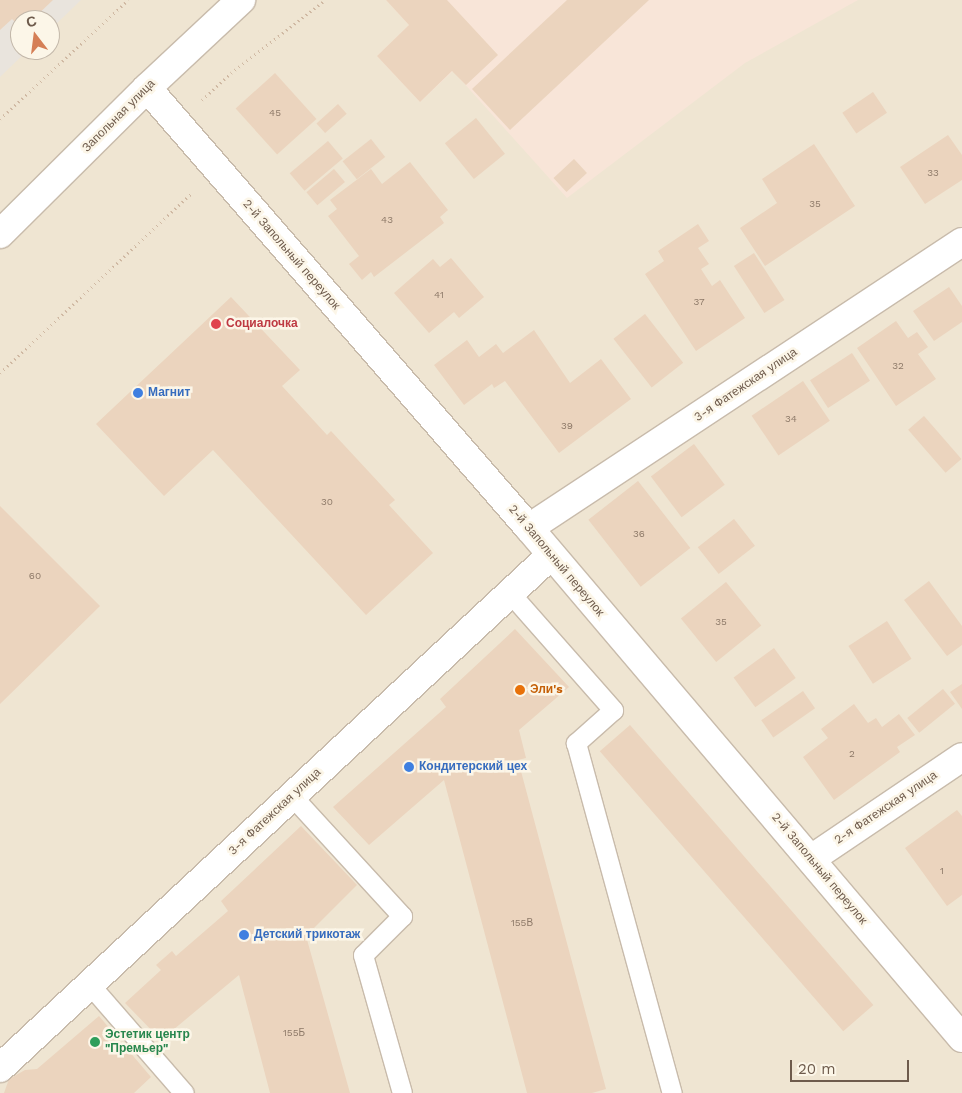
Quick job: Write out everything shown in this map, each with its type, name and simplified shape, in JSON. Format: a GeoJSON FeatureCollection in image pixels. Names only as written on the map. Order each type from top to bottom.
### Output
{"type":"FeatureCollection","features":[{"type":"Feature","properties":{"kind":"street","name":"Запольная улица"},"geometry":{"type":"LineString","coordinates":[[0,234],[147,88],[241,0]]}},
{"type":"Feature","properties":{"kind":"street","name":"2-й Запольный переулок"},"geometry":{"type":"LineString","coordinates":[[147,88],[217,171],[529,528],[962,1038]]}},
{"type":"Feature","properties":{"kind":"street","name":"3-я Фатежская улица"},"geometry":{"type":"LineString","coordinates":[[529,528],[962,242]]}},
{"type":"Feature","properties":{"kind":"street","name":"3-я Фатежская улица"},"geometry":{"type":"LineString","coordinates":[[0,1068],[551,555]]}},
{"type":"Feature","properties":{"kind":"street","name":"2-я Фатежская улица"},"geometry":{"type":"LineString","coordinates":[[811,859],[962,757]]}},
{"type":"Feature","properties":{"kind":"lane"},"geometry":{"type":"LineString","coordinates":[[510,593],[613,710],[576,743],[672,1093]]}},
{"type":"Feature","properties":{"kind":"lane"},"geometry":{"type":"LineString","coordinates":[[292,796],[402,916],[363,955],[402,1093]]}},
{"type":"Feature","properties":{"kind":"lane"},"geometry":{"type":"LineString","coordinates":[[90,985],[184,1093]]}},
{"type":"Feature","properties":{"kind":"path"},"geometry":{"type":"LineString","coordinates":[[0,119],[128,0]]}},
{"type":"Feature","properties":{"kind":"path"},"geometry":{"type":"LineString","coordinates":[[197,105],[231,73],[325,0]]}},
{"type":"Feature","properties":{"kind":"path"},"geometry":{"type":"LineString","coordinates":[[0,373],[217,171]]}},
{"type":"Feature","properties":{"kind":"shaded area"},"geometry":{"type":"Polygon","coordinates":[[[0,0],[962,0],[962,1093],[0,1093],[0,0]]]}},
{"type":"Feature","properties":{"kind":"shaded area"},"geometry":{"type":"Polygon","coordinates":[[[0,0],[81,0],[60,20],[60,10],[10,10],[10,60],[18,60],[0,77],[0,0]]]}},
{"type":"Feature","properties":{"kind":"shaded area"},"geometry":{"type":"Polygon","coordinates":[[[386,0],[858,0],[745,63],[567,198],[453,71],[420,102],[377,56],[409,25],[386,0]]]}},
{"type":"Feature","properties":{"kind":"building"},"geometry":{"type":"Polygon","coordinates":[[[0,0],[53,0],[42,10],[10,10],[10,21],[0,30],[0,0]]]}},
{"type":"Feature","properties":{"kind":"building"},"geometry":{"type":"Polygon","coordinates":[[[386,0],[447,0],[498,55],[466,85],[452,71],[420,102],[377,56],[409,25],[386,0]]]}},
{"type":"Feature","properties":{"kind":"building"},"geometry":{"type":"Polygon","coordinates":[[[567,0],[649,0],[510,130],[472,89],[567,0]]]}},
{"type":"Feature","properties":{"kind":"building"},"geometry":{"type":"Polygon","coordinates":[[[275,73],[316,119],[277,155],[236,108],[275,73]]]}},
{"type":"Feature","properties":{"kind":"building"},"geometry":{"type":"Polygon","coordinates":[[[873,92],[887,113],[856,133],[842,113],[873,92]]]}},
{"type":"Feature","properties":{"kind":"building"},"geometry":{"type":"Polygon","coordinates":[[[338,104],[347,114],[325,133],[316,123],[338,104]]]}},
{"type":"Feature","properties":{"kind":"building"},"geometry":{"type":"Polygon","coordinates":[[[476,118],[505,154],[474,179],[445,143],[476,118]]]}},
{"type":"Feature","properties":{"kind":"building"},"geometry":{"type":"Polygon","coordinates":[[[948,135],[962,155],[962,180],[925,204],[900,167],[948,135]]]}},
{"type":"Feature","properties":{"kind":"building"},"geometry":{"type":"Polygon","coordinates":[[[371,139],[385,157],[357,179],[343,161],[371,139]]]}},
{"type":"Feature","properties":{"kind":"building"},"geometry":{"type":"Polygon","coordinates":[[[328,141],[343,159],[304,191],[290,173],[328,141]]]}},
{"type":"Feature","properties":{"kind":"building"},"geometry":{"type":"Polygon","coordinates":[[[814,144],[855,206],[765,266],[740,228],[777,203],[762,179],[814,144]]]}},
{"type":"Feature","properties":{"kind":"building"},"geometry":{"type":"Polygon","coordinates":[[[574,159],[587,173],[566,192],[554,178],[574,159]]]}},
{"type":"Feature","properties":{"kind":"building"},"geometry":{"type":"Polygon","coordinates":[[[410,162],[448,210],[440,217],[444,223],[374,277],[371,272],[362,280],[349,264],[359,256],[328,216],[337,209],[330,200],[371,169],[382,184],[410,162]]]}},
{"type":"Feature","properties":{"kind":"building"},"geometry":{"type":"Polygon","coordinates":[[[334,169],[345,182],[317,205],[306,192],[334,169]]]}},
{"type":"Feature","properties":{"kind":"building"},"geometry":{"type":"Polygon","coordinates":[[[698,224],[709,241],[698,248],[709,264],[701,269],[712,286],[720,280],[745,318],[696,351],[645,274],[664,261],[658,251],[698,224]]]}},
{"type":"Feature","properties":{"kind":"building"},"geometry":{"type":"Polygon","coordinates":[[[754,253],[784,300],[764,313],[734,266],[754,253]]]}},
{"type":"Feature","properties":{"kind":"building"},"geometry":{"type":"Polygon","coordinates":[[[451,258],[484,297],[459,318],[454,312],[429,333],[394,293],[433,259],[440,267],[451,258]]]}},
{"type":"Feature","properties":{"kind":"building"},"geometry":{"type":"Polygon","coordinates":[[[949,287],[962,306],[962,322],[934,341],[913,311],[949,287]]]}},
{"type":"Feature","properties":{"kind":"building"},"geometry":{"type":"Polygon","coordinates":[[[231,297],[300,370],[282,386],[327,435],[331,431],[395,500],[389,505],[433,553],[366,615],[213,450],[164,496],[96,424],[231,297]]]}},
{"type":"Feature","properties":{"kind":"building"},"geometry":{"type":"Polygon","coordinates":[[[645,314],[683,363],[652,387],[613,339],[645,314]]]}},
{"type":"Feature","properties":{"kind":"building"},"geometry":{"type":"Polygon","coordinates":[[[896,321],[908,338],[917,332],[928,347],[918,354],[936,379],[896,406],[857,348],[896,321]]]}},
{"type":"Feature","properties":{"kind":"building"},"geometry":{"type":"Polygon","coordinates":[[[534,330],[570,383],[601,359],[631,399],[559,453],[505,381],[494,388],[492,384],[464,405],[434,365],[467,340],[479,357],[496,344],[503,353],[534,330]]]}},
{"type":"Feature","properties":{"kind":"building"},"geometry":{"type":"Polygon","coordinates":[[[852,353],[870,381],[828,408],[810,380],[852,353]]]}},
{"type":"Feature","properties":{"kind":"building"},"geometry":{"type":"Polygon","coordinates":[[[803,381],[830,421],[778,455],[752,416],[803,381]]]}},
{"type":"Feature","properties":{"kind":"building"},"geometry":{"type":"Polygon","coordinates":[[[924,416],[961,459],[946,473],[908,430],[924,416]]]}},
{"type":"Feature","properties":{"kind":"building"},"geometry":{"type":"Polygon","coordinates":[[[694,444],[725,485],[682,517],[651,476],[694,444]]]}},
{"type":"Feature","properties":{"kind":"building"},"geometry":{"type":"Polygon","coordinates":[[[638,481],[690,548],[641,587],[588,520],[638,481]]]}},
{"type":"Feature","properties":{"kind":"building"},"geometry":{"type":"Polygon","coordinates":[[[0,506],[100,606],[0,704],[0,506]]]}},
{"type":"Feature","properties":{"kind":"building"},"geometry":{"type":"Polygon","coordinates":[[[734,519],[755,546],[719,574],[698,547],[734,519]]]}},
{"type":"Feature","properties":{"kind":"building"},"geometry":{"type":"Polygon","coordinates":[[[929,581],[962,626],[962,645],[947,656],[904,600],[929,581]]]}},
{"type":"Feature","properties":{"kind":"building"},"geometry":{"type":"Polygon","coordinates":[[[726,582],[761,626],[716,662],[681,619],[726,582]]]}},
{"type":"Feature","properties":{"kind":"building"},"geometry":{"type":"Polygon","coordinates":[[[887,621],[912,659],[873,684],[848,646],[887,621]]]}},
{"type":"Feature","properties":{"kind":"building"},"geometry":{"type":"Polygon","coordinates":[[[515,629],[569,687],[519,730],[526,758],[518,760],[606,1089],[592,1093],[527,1093],[444,780],[369,845],[333,807],[446,707],[440,699],[515,629]]]}},
{"type":"Feature","properties":{"kind":"building"},"geometry":{"type":"Polygon","coordinates":[[[774,648],[796,678],[755,707],[734,677],[774,648]]]}},
{"type":"Feature","properties":{"kind":"building"},"geometry":{"type":"Polygon","coordinates":[[[962,684],[962,709],[950,692],[962,684]]]}},
{"type":"Feature","properties":{"kind":"building"},"geometry":{"type":"Polygon","coordinates":[[[943,689],[955,704],[919,733],[907,718],[943,689]]]}},
{"type":"Feature","properties":{"kind":"building"},"geometry":{"type":"Polygon","coordinates":[[[803,691],[815,708],[773,737],[761,720],[803,691]]]}},
{"type":"Feature","properties":{"kind":"building"},"geometry":{"type":"Polygon","coordinates":[[[854,704],[868,723],[876,718],[882,727],[899,714],[915,735],[897,747],[900,752],[834,800],[803,757],[828,738],[821,729],[854,704]]]}},
{"type":"Feature","properties":{"kind":"building"},"geometry":{"type":"Polygon","coordinates":[[[630,725],[873,1005],[843,1031],[600,751],[630,725]]]}},
{"type":"Feature","properties":{"kind":"building"},"geometry":{"type":"Polygon","coordinates":[[[957,810],[962,816],[962,895],[947,906],[905,848],[957,810]]]}},
{"type":"Feature","properties":{"kind":"building"},"geometry":{"type":"Polygon","coordinates":[[[301,826],[357,885],[306,936],[350,1093],[270,1093],[239,975],[161,1040],[125,1003],[161,970],[156,965],[172,951],[176,956],[228,911],[221,901],[301,826]]]}},
{"type":"Feature","properties":{"kind":"building","name":"Эстетик центр \"Премьер\""},"geometry":{"type":"Polygon","coordinates":[[[99,1016],[151,1077],[134,1093],[4,1093],[9,1079],[25,1070],[37,1069],[99,1016]]]}},
{"type":"Feature","properties":{"kind":"place","name":"Социалочка"},"geometry":{"type":"Point","coordinates":[216,324]}},
{"type":"Feature","properties":{"kind":"place","name":"Магнит"},"geometry":{"type":"Point","coordinates":[138,393]}},
{"type":"Feature","properties":{"kind":"place","name":"Эли's"},"geometry":{"type":"Point","coordinates":[520,690]}},
{"type":"Feature","properties":{"kind":"place","name":"Кондитерский цех"},"geometry":{"type":"Point","coordinates":[409,767]}},
{"type":"Feature","properties":{"kind":"place","name":"Детский трикотаж"},"geometry":{"type":"Point","coordinates":[244,935]}},
{"type":"Feature","properties":{"kind":"place","name":"Эстетик центр \"Премьер\""},"geometry":{"type":"Point","coordinates":[95,1042]}}]}
